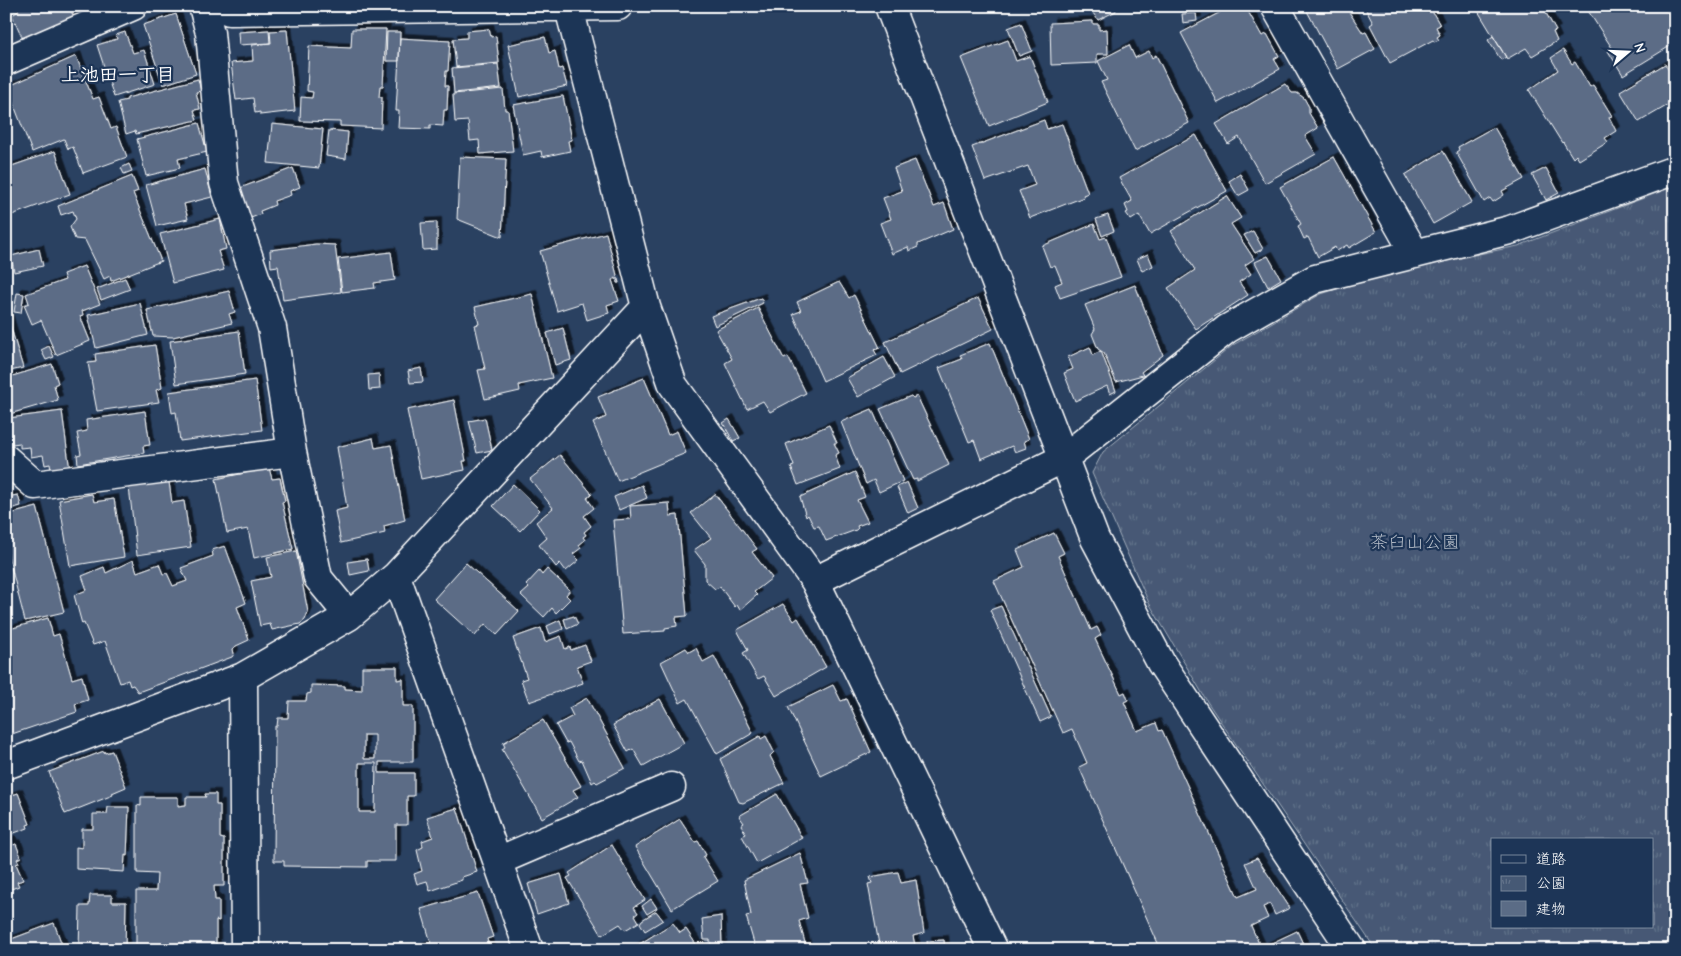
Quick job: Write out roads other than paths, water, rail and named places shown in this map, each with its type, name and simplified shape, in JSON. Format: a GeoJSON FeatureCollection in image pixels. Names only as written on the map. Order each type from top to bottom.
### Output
{"type":"FeatureCollection","features":[{"type":"Feature","properties":{"kind":"street"},"geometry":{"type":"LineString","coordinates":[[6,61],[133,6]]}},
{"type":"Feature","properties":{"kind":"street"},"geometry":{"type":"LineString","coordinates":[[203,6],[210,33],[224,183],[272,328],[292,452],[318,578],[349,616]]}},
{"type":"Feature","properties":{"kind":"street"},"geometry":{"type":"LineString","coordinates":[[220,6],[229,10],[618,6]]}},
{"type":"Feature","properties":{"kind":"street"},"geometry":{"type":"LineString","coordinates":[[889,6],[1095,539],[1161,663],[1352,950]]}},
{"type":"Feature","properties":{"kind":"street"},"geometry":{"type":"LineString","coordinates":[[1275,6],[1414,254]]}},
{"type":"Feature","properties":{"kind":"street"},"geometry":{"type":"LineString","coordinates":[[569,8],[646,307],[674,385],[815,581],[994,950]]}},
{"type":"Feature","properties":{"kind":"street"},"geometry":{"type":"LineString","coordinates":[[815,581],[1064,458],[1227,329],[1315,279],[1510,230],[1675,170]]}},
{"type":"Feature","properties":{"kind":"street"},"geometry":{"type":"LineString","coordinates":[[6,765],[244,677],[349,616],[396,576],[646,307]]}},
{"type":"Feature","properties":{"kind":"street"},"geometry":{"type":"LineString","coordinates":[[6,459],[35,485],[292,452]]}},
{"type":"Feature","properties":{"kind":"street"},"geometry":{"type":"LineString","coordinates":[[396,576],[529,950]]}},
{"type":"Feature","properties":{"kind":"street"},"geometry":{"type":"LineString","coordinates":[[244,677],[245,950]]}},
{"type":"Feature","properties":{"kind":"street"},"geometry":{"type":"LineString","coordinates":[[498,860],[672,787]]}},
{"type":"Feature","properties":{"kind":"district","name":"上池田一丁目"},"geometry":{"type":"Point","coordinates":[118,74]}},
{"type":"Feature","properties":{"kind":"park label","name":"茶臼山公園"},"geometry":{"type":"Point","coordinates":[1415,542]}}]}
